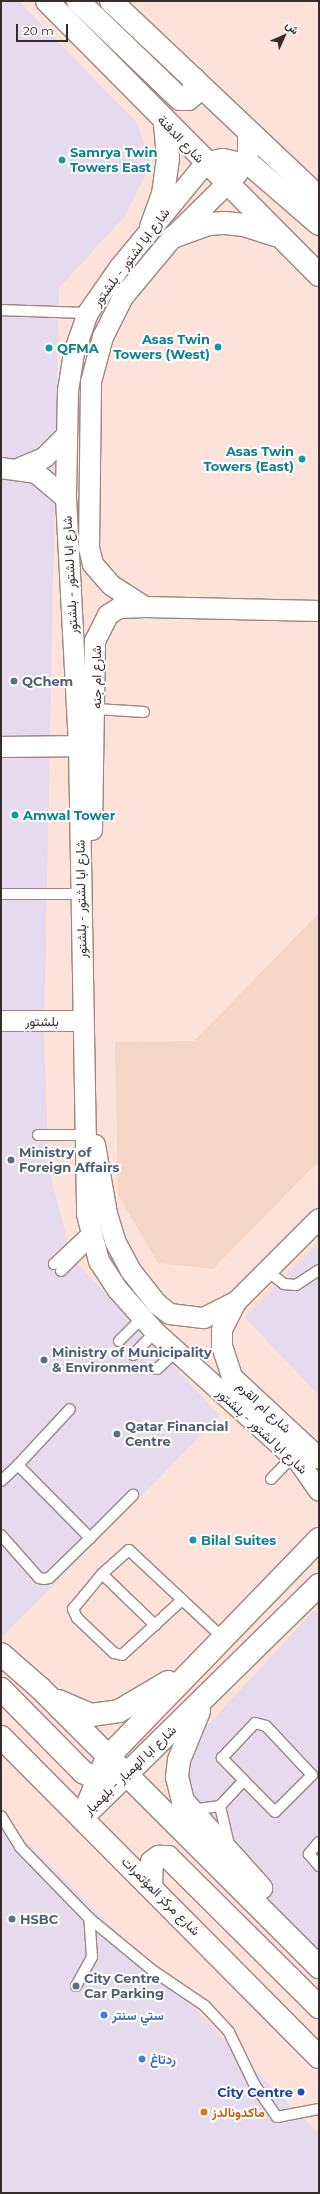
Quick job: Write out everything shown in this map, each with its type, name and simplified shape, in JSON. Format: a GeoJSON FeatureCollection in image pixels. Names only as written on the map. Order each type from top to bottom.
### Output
{"type":"FeatureCollection","features":[{"type":"Feature","properties":{"kind":"street","name":"شارع الدفنة"},"geometry":{"type":"LineString","coordinates":[[47,1],[205,164],[319,275]]}},
{"type":"Feature","properties":{"kind":"street"},"geometry":{"type":"LineString","coordinates":[[78,1],[180,99],[188,99],[194,94],[194,79]]}},
{"type":"Feature","properties":{"kind":"street"},"geometry":{"type":"LineString","coordinates":[[111,1],[319,198]]}},
{"type":"Feature","properties":{"kind":"street"},"geometry":{"type":"LineString","coordinates":[[152,227],[163,194],[168,158],[165,123]]}},
{"type":"Feature","properties":{"kind":"street"},"geometry":{"type":"LineString","coordinates":[[244,164],[248,130]]}},
{"type":"Feature","properties":{"kind":"street"},"geometry":{"type":"LineString","coordinates":[[205,164],[223,160],[244,164],[263,173],[319,224]]}},
{"type":"Feature","properties":{"kind":"street","name":"شارع ابا لشتور - بلشتور"},"geometry":{"type":"LineString","coordinates":[[205,164],[152,227],[88,313],[74,353],[68,390],[66,498],[79,746],[83,1021],[82,1093],[91,1235],[99,1261],[118,1290],[148,1325],[293,1456],[319,1491]]}},
{"type":"Feature","properties":{"kind":"street","name":"شارع ابا لشتور - بلشتور"},"geometry":{"type":"LineString","coordinates":[[145,607],[111,584],[93,564],[88,492],[89,410],[98,354],[113,316],[137,279],[173,237],[227,185],[244,164]]}},
{"type":"Feature","properties":{"kind":"street"},"geometry":{"type":"LineString","coordinates":[[173,237],[209,224],[225,223],[244,225],[282,238]]}},
{"type":"Feature","properties":{"kind":"street"},"geometry":{"type":"LineString","coordinates":[[10,468],[44,458],[66,436]]}},
{"type":"Feature","properties":{"kind":"street"},"geometry":{"type":"LineString","coordinates":[[10,468],[45,477],[66,498]]}},
{"type":"Feature","properties":{"kind":"street","name":"شارع ام جنه"},"geometry":{"type":"LineString","coordinates":[[80,888],[93,827],[96,641],[103,621],[119,608],[145,607],[319,611]]}},
{"type":"Feature","properties":{"kind":"street"},"geometry":{"type":"LineString","coordinates":[[1,747],[79,746]]}},
{"type":"Feature","properties":{"kind":"street","name":"بلشتور"},"geometry":{"type":"LineString","coordinates":[[1,1021],[83,1021]]}},
{"type":"Feature","properties":{"kind":"street","name":"شارع ام القرم"},"geometry":{"type":"LineString","coordinates":[[82,1093],[91,1115],[107,1214],[115,1241],[131,1271],[170,1314],[188,1319],[204,1318],[236,1302]]}},
{"type":"Feature","properties":{"kind":"street","name":"شارع ام القرم"},"geometry":{"type":"LineString","coordinates":[[319,1219],[236,1302],[222,1330],[222,1346],[232,1377],[319,1458]]}},
{"type":"Feature","properties":{"kind":"street","name":"شارع ابا الهمبار - بلهمبار"},"geometry":{"type":"LineString","coordinates":[[82,1818],[96,1779],[108,1758],[319,1539]]}},
{"type":"Feature","properties":{"kind":"street","name":"شارع ابا الهمبار - بلهمبار"},"geometry":{"type":"LineString","coordinates":[[82,1818],[205,1699],[292,1610],[319,1585]]}},
{"type":"Feature","properties":{"kind":"street"},"geometry":{"type":"LineString","coordinates":[[292,1610],[319,1601]]}},
{"type":"Feature","properties":{"kind":"street"},"geometry":{"type":"LineString","coordinates":[[1,1654],[40,1688],[60,1703],[91,1715],[119,1711],[186,1676]]}},
{"type":"Feature","properties":{"kind":"street"},"geometry":{"type":"LineString","coordinates":[[40,1688],[108,1758],[319,1967]]}},
{"type":"Feature","properties":{"kind":"street"},"geometry":{"type":"LineString","coordinates":[[1,1689],[83,1772],[96,1779],[126,1776]]}},
{"type":"Feature","properties":{"kind":"street"},"geometry":{"type":"LineString","coordinates":[[205,1699],[179,1760],[180,1791],[190,1810],[241,1869],[319,1948]]}},
{"type":"Feature","properties":{"kind":"street","name":"شارع مركز المؤتمرات"},"geometry":{"type":"LineString","coordinates":[[1,1737],[151,1886],[319,2057]]}},
{"type":"Feature","properties":{"kind":"street"},"geometry":{"type":"LineString","coordinates":[[151,1886],[152,1862],[160,1857],[168,1857],[319,2007]]}},
{"type":"Feature","properties":{"kind":"lane"},"geometry":{"type":"LineString","coordinates":[[1,310],[88,313]]}},
{"type":"Feature","properties":{"kind":"lane"},"geometry":{"type":"LineString","coordinates":[[96,709],[144,712]]}},
{"type":"Feature","properties":{"kind":"lane"},"geometry":{"type":"LineString","coordinates":[[1,894],[80,888]]}},
{"type":"Feature","properties":{"kind":"lane"},"geometry":{"type":"LineString","coordinates":[[38,1135],[84,1135]]}},
{"type":"Feature","properties":{"kind":"lane"},"geometry":{"type":"LineString","coordinates":[[54,1264],[91,1235]]}},
{"type":"Feature","properties":{"kind":"lane"},"geometry":{"type":"LineString","coordinates":[[61,1271],[91,1235]]}},
{"type":"Feature","properties":{"kind":"lane"},"geometry":{"type":"LineString","coordinates":[[267,1271],[284,1284],[296,1284],[319,1270]]}},
{"type":"Feature","properties":{"kind":"lane"},"geometry":{"type":"LineString","coordinates":[[119,1341],[148,1325]]}},
{"type":"Feature","properties":{"kind":"lane"},"geometry":{"type":"LineString","coordinates":[[133,1355],[148,1325]]}},
{"type":"Feature","properties":{"kind":"lane"},"geometry":{"type":"LineString","coordinates":[[156,1369],[176,1351]]}},
{"type":"Feature","properties":{"kind":"lane"},"geometry":{"type":"LineString","coordinates":[[1,1481],[18,1465],[70,1409]]}},
{"type":"Feature","properties":{"kind":"lane"},"geometry":{"type":"LineString","coordinates":[[271,1479],[293,1456]]}},
{"type":"Feature","properties":{"kind":"lane"},"geometry":{"type":"LineString","coordinates":[[18,1465],[90,1538]]}},
{"type":"Feature","properties":{"kind":"lane"},"geometry":{"type":"LineString","coordinates":[[1,1535],[39,1578],[49,1578],[133,1495]]}},
{"type":"Feature","properties":{"kind":"lane"},"geometry":{"type":"LineString","coordinates":[[1,1550],[9,1543]]}},
{"type":"Feature","properties":{"kind":"lane"},"geometry":{"type":"LineString","coordinates":[[182,1600],[118,1656],[77,1618],[75,1605],[102,1574],[129,1550],[223,1638]]}},
{"type":"Feature","properties":{"kind":"lane"},"geometry":{"type":"LineString","coordinates":[[102,1574],[154,1625]]}},
{"type":"Feature","properties":{"kind":"lane"},"geometry":{"type":"LineString","coordinates":[[259,1722],[266,1726],[312,1775],[275,1812],[242,1782],[223,1762],[223,1754],[252,1725],[259,1722]]}},
{"type":"Feature","properties":{"kind":"lane"},"geometry":{"type":"LineString","coordinates":[[190,1810],[220,1806],[242,1782]]}},
{"type":"Feature","properties":{"kind":"lane"},"geometry":{"type":"LineString","coordinates":[[220,1806],[223,1831],[241,1869]]}},
{"type":"Feature","properties":{"kind":"lane"},"geometry":{"type":"LineString","coordinates":[[2,1822],[20,1847],[89,1918],[152,1970],[205,2006],[229,2032],[254,2084],[277,2117],[319,2109]]}},
{"type":"Feature","properties":{"kind":"lane"},"geometry":{"type":"LineString","coordinates":[[319,1842],[309,1854],[319,1866]]}},
{"type":"Feature","properties":{"kind":"lane"},"geometry":{"type":"LineString","coordinates":[[76,1986],[92,1957],[89,1918]]}},
{"type":"Feature","properties":{"kind":"shaded area"},"geometry":{"type":"Polygon","coordinates":[[[1,1],[19,1],[138,124],[150,165],[124,217],[59,288],[44,1037],[49,1170],[72,1258],[220,1416],[2,1637],[1,1]]]}},
{"type":"Feature","properties":{"kind":"shaded area"},"geometry":{"type":"Polygon","coordinates":[[[319,913],[319,1161],[213,1269],[158,1263],[118,1195],[115,1042],[194,1041],[319,913]]]}},
{"type":"Feature","properties":{"kind":"shaded area"},"geometry":{"type":"Polygon","coordinates":[[[319,1242],[319,1395],[244,1317],[319,1242]]]}},
{"type":"Feature","properties":{"kind":"shaded area"},"geometry":{"type":"Polygon","coordinates":[[[313,1611],[319,1612],[319,1955],[266,1902],[194,1806],[181,1754],[313,1611]]]}},
{"type":"Feature","properties":{"kind":"shaded area","name":"ستي سنتر"},"geometry":{"type":"Polygon","coordinates":[[[1,1816],[319,2134],[319,2193],[1,2193],[1,1816]]]}},
{"type":"Feature","properties":{"kind":"place","name":"Samrya Twin Towers East"},"geometry":{"type":"Point","coordinates":[62,160]}},
{"type":"Feature","properties":{"kind":"place","name":"Asas Twin Towers (West)"},"geometry":{"type":"Point","coordinates":[218,347]}},
{"type":"Feature","properties":{"kind":"place","name":"QFMA"},"geometry":{"type":"Point","coordinates":[49,348]}},
{"type":"Feature","properties":{"kind":"place","name":"Asas Twin Towers (East)"},"geometry":{"type":"Point","coordinates":[302,459]}},
{"type":"Feature","properties":{"kind":"place","name":"QChem"},"geometry":{"type":"Point","coordinates":[14,681]}},
{"type":"Feature","properties":{"kind":"place","name":"Amwal Tower"},"geometry":{"type":"Point","coordinates":[15,815]}},
{"type":"Feature","properties":{"kind":"place","name":"Ministry of Foreign Affairs"},"geometry":{"type":"Point","coordinates":[11,1160]}},
{"type":"Feature","properties":{"kind":"place","name":"Ministry of Municipality & Environment"},"geometry":{"type":"Point","coordinates":[44,1360]}},
{"type":"Feature","properties":{"kind":"place","name":"Qatar Financial Centre"},"geometry":{"type":"Point","coordinates":[117,1434]}},
{"type":"Feature","properties":{"kind":"place","name":"Bilal Suites"},"geometry":{"type":"Point","coordinates":[193,1540]}},
{"type":"Feature","properties":{"kind":"place","name":"HSBC"},"geometry":{"type":"Point","coordinates":[12,1919]}},
{"type":"Feature","properties":{"kind":"place","name":"City Centre Car Parking"},"geometry":{"type":"Point","coordinates":[76,1986]}},
{"type":"Feature","properties":{"kind":"place","name":"ستي سنتر"},"geometry":{"type":"Point","coordinates":[104,2015]}},
{"type":"Feature","properties":{"kind":"place","name":"ردتاغ"},"geometry":{"type":"Point","coordinates":[142,2059]}},
{"type":"Feature","properties":{"kind":"place","name":"City Centre"},"geometry":{"type":"Point","coordinates":[301,2092]}},
{"type":"Feature","properties":{"kind":"place","name":"ماكدونالدز"},"geometry":{"type":"Point","coordinates":[204,2112]}}]}
